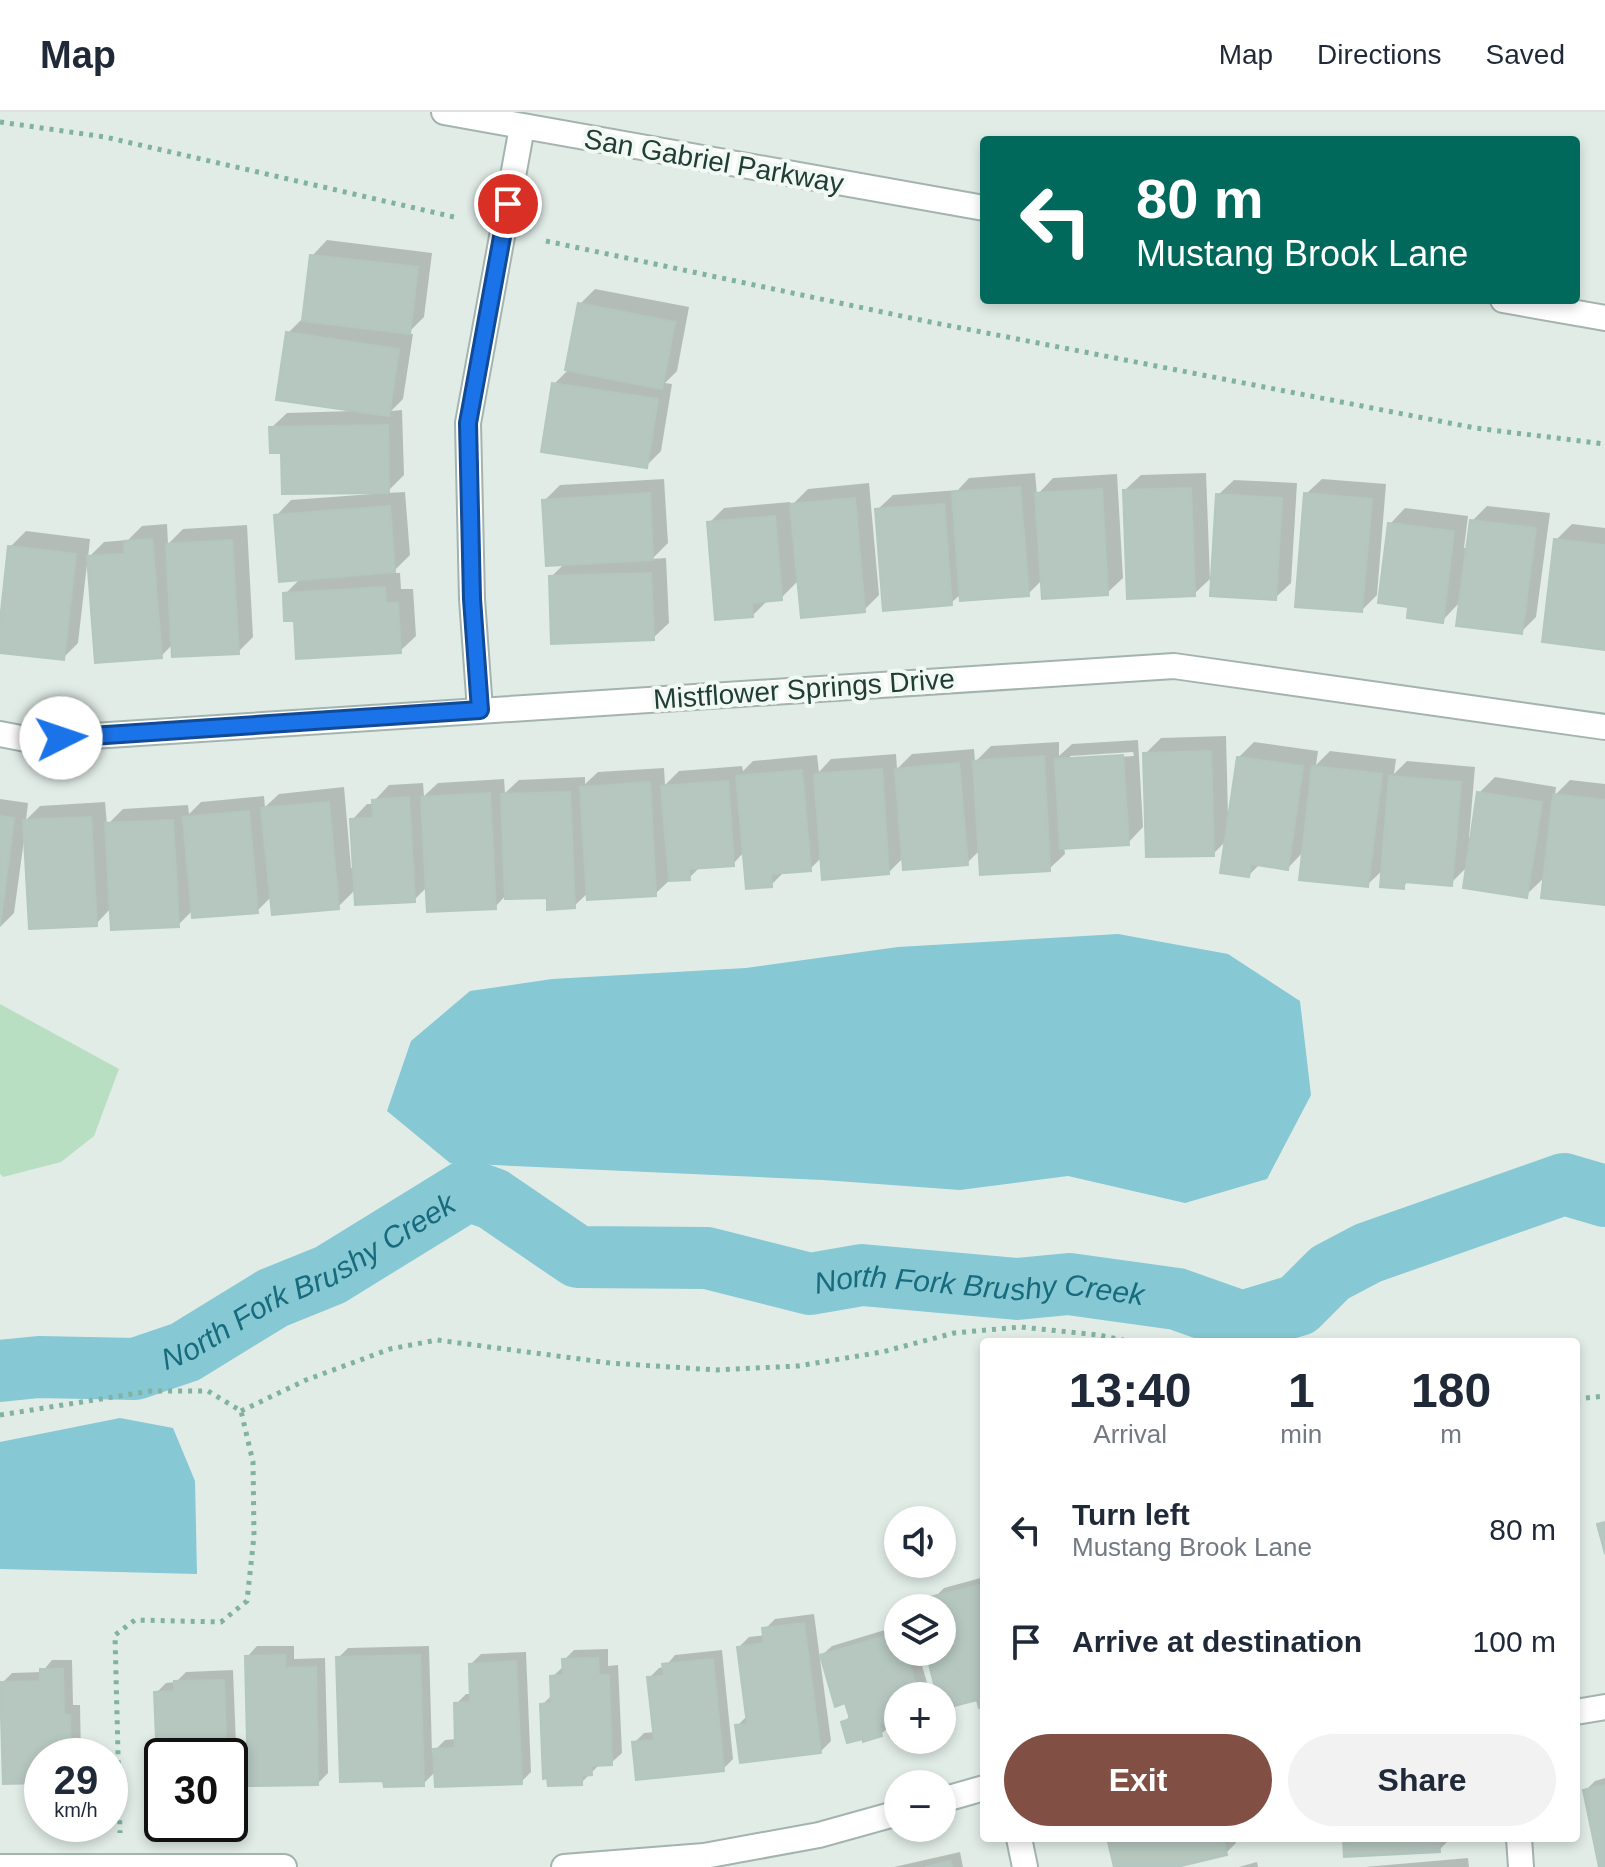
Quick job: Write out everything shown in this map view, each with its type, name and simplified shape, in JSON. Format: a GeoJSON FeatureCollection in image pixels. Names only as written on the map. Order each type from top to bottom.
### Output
{"type":"FeatureCollection","features":[{"type":"Feature","properties":{"kind":"street","name":"San Gabriel Parkway"},"geometry":{"type":"LineString","coordinates":[[444,112],[980,207]]}},
{"type":"Feature","properties":{"kind":"street"},"geometry":{"type":"LineString","coordinates":[[480,710],[472,599],[468,423],[522,127]]}},
{"type":"Feature","properties":{"kind":"street"},"geometry":{"type":"LineString","coordinates":[[1526,304],[1605,318]]}},
{"type":"Feature","properties":{"kind":"street","name":"Mistflower Springs Drive"},"geometry":{"type":"LineString","coordinates":[[0,734],[31,740],[1174,666],[1605,727]]}},
{"type":"Feature","properties":{"kind":"street"},"geometry":{"type":"LineString","coordinates":[[1580,1711],[1605,1707]]}},
{"type":"Feature","properties":{"kind":"street"},"geometry":{"type":"LineString","coordinates":[[956,1796],[980,1789]]}},
{"type":"Feature","properties":{"kind":"street"},"geometry":{"type":"LineString","coordinates":[[564,1867],[704,1856],[819,1835],[884,1817]]}},
{"type":"Feature","properties":{"kind":"street"},"geometry":{"type":"LineString","coordinates":[[1020,1842],[1025,1867]]}},
{"type":"Feature","properties":{"kind":"street"},"geometry":{"type":"LineString","coordinates":[[1519,1842],[1521,1867]]}},
{"type":"Feature","properties":{"kind":"street"},"geometry":{"type":"LineString","coordinates":[[0,1867],[284,1867]]}},
{"type":"Feature","properties":{"kind":"path"},"geometry":{"type":"LineString","coordinates":[[0,122],[105,137],[454,217]]}},
{"type":"Feature","properties":{"kind":"path"},"geometry":{"type":"LineString","coordinates":[[546,241],[925,321],[1475,428],[1605,444]]}},
{"type":"Feature","properties":{"kind":"path"},"geometry":{"type":"LineString","coordinates":[[241,1411],[306,1380],[390,1349],[437,1340],[610,1363],[716,1370],[798,1366],[882,1352],[954,1333],[1020,1327],[1113,1338]]}},
{"type":"Feature","properties":{"kind":"path"},"geometry":{"type":"LineString","coordinates":[[0,1415],[151,1391],[208,1391],[241,1411],[253,1462],[254,1536],[247,1601],[221,1622],[135,1620],[115,1635],[118,1738]]}},
{"type":"Feature","properties":{"kind":"path"},"geometry":{"type":"LineString","coordinates":[[1580,1399],[1605,1396]]}},
{"type":"Feature","properties":{"kind":"green space"},"geometry":{"type":"Polygon","coordinates":[[[0,1004],[119,1069],[94,1136],[61,1162],[3,1177],[0,1174],[0,1004]]]}},
{"type":"Feature","properties":{"kind":"water"},"geometry":{"type":"Polygon","coordinates":[[[1118,934],[1228,954],[1300,1001],[1311,1095],[1267,1179],[1185,1203],[1068,1176],[960,1190],[823,1180],[450,1163],[387,1111],[411,1041],[470,991],[552,979],[746,968],[898,947],[1118,934]]]}},
{"type":"Feature","properties":{"kind":"water"},"geometry":{"type":"Polygon","coordinates":[[[120,1418],[173,1428],[195,1481],[197,1574],[0,1569],[0,1442],[120,1418]]]}},
{"type":"Feature","properties":{"kind":"building"},"geometry":{"type":"Polygon","coordinates":[[[310,255],[418,267],[410,334],[302,321],[310,255]]]}},
{"type":"Feature","properties":{"kind":"building"},"geometry":{"type":"Polygon","coordinates":[[[578,303],[675,322],[662,389],[565,370],[578,303]]]}},
{"type":"Feature","properties":{"kind":"building"},"geometry":{"type":"Polygon","coordinates":[[[286,332],[399,349],[389,416],[276,400],[286,332]]]}},
{"type":"Feature","properties":{"kind":"building"},"geometry":{"type":"Polygon","coordinates":[[[552,383],[658,399],[647,468],[541,452],[552,383]]]}},
{"type":"Feature","properties":{"kind":"building"},"geometry":{"type":"Polygon","coordinates":[[[388,425],[389,493],[282,494],[281,453],[270,453],[269,427],[388,425]]]}},
{"type":"Feature","properties":{"kind":"building"},"geometry":{"type":"Polygon","coordinates":[[[1020,487],[1029,596],[960,601],[952,492],[1020,487]]]}},
{"type":"Feature","properties":{"kind":"building"},"geometry":{"type":"Polygon","coordinates":[[[1191,488],[1195,596],[1127,599],[1123,490],[1191,488]]]}},
{"type":"Feature","properties":{"kind":"building"},"geometry":{"type":"Polygon","coordinates":[[[1102,489],[1108,595],[1042,599],[1035,493],[1102,489]]]}},
{"type":"Feature","properties":{"kind":"building"},"geometry":{"type":"Polygon","coordinates":[[[650,493],[653,560],[546,566],[542,500],[650,493]]]}},
{"type":"Feature","properties":{"kind":"building"},"geometry":{"type":"Polygon","coordinates":[[[1304,493],[1372,499],[1362,612],[1295,607],[1304,493]]]}},
{"type":"Feature","properties":{"kind":"building"},"geometry":{"type":"Polygon","coordinates":[[[1216,494],[1282,498],[1276,600],[1210,596],[1216,494]]]}},
{"type":"Feature","properties":{"kind":"building"},"geometry":{"type":"Polygon","coordinates":[[[855,498],[865,612],[801,618],[790,504],[855,498]]]}},
{"type":"Feature","properties":{"kind":"building"},"geometry":{"type":"Polygon","coordinates":[[[944,504],[952,605],[883,611],[875,509],[944,504]]]}},
{"type":"Feature","properties":{"kind":"building"},"geometry":{"type":"Polygon","coordinates":[[[390,506],[395,572],[279,582],[274,515],[390,506]]]}},
{"type":"Feature","properties":{"kind":"building"},"geometry":{"type":"Polygon","coordinates":[[[775,516],[782,600],[752,603],[753,617],[715,620],[707,522],[775,516]]]}},
{"type":"Feature","properties":{"kind":"building"},"geometry":{"type":"Polygon","coordinates":[[[1470,520],[1536,528],[1522,634],[1456,626],[1470,520]]]}},
{"type":"Feature","properties":{"kind":"building"},"geometry":{"type":"Polygon","coordinates":[[[1388,523],[1454,531],[1443,623],[1407,618],[1408,607],[1378,603],[1388,523]]]}},
{"type":"Feature","properties":{"kind":"building"},"geometry":{"type":"Polygon","coordinates":[[[152,539],[162,658],[95,663],[87,556],[125,554],[124,541],[152,539]]]}},
{"type":"Feature","properties":{"kind":"building"},"geometry":{"type":"Polygon","coordinates":[[[1554,539],[1605,545],[1605,650],[1542,642],[1554,539]]]}},
{"type":"Feature","properties":{"kind":"building"},"geometry":{"type":"Polygon","coordinates":[[[232,540],[239,654],[172,657],[166,544],[232,540]]]}},
{"type":"Feature","properties":{"kind":"building"},"geometry":{"type":"Polygon","coordinates":[[[8,546],[76,554],[64,660],[0,653],[8,546]]]}},
{"type":"Feature","properties":{"kind":"building"},"geometry":{"type":"Polygon","coordinates":[[[651,573],[654,640],[551,644],[549,576],[651,573]]]}},
{"type":"Feature","properties":{"kind":"building"},"geometry":{"type":"Polygon","coordinates":[[[385,587],[386,603],[398,603],[401,653],[296,659],[294,621],[284,621],[283,593],[385,587]]]}},
{"type":"Feature","properties":{"kind":"building"},"geometry":{"type":"Polygon","coordinates":[[[1211,751],[1214,856],[1146,857],[1143,753],[1211,751]]]}},
{"type":"Feature","properties":{"kind":"building"},"geometry":{"type":"Polygon","coordinates":[[[1123,755],[1129,845],[1060,849],[1055,759],[1123,755]]]}},
{"type":"Feature","properties":{"kind":"building"},"geometry":{"type":"Polygon","coordinates":[[[1044,756],[1050,871],[980,875],[973,761],[1044,756]]]}},
{"type":"Feature","properties":{"kind":"building"},"geometry":{"type":"Polygon","coordinates":[[[1237,757],[1303,766],[1288,870],[1251,864],[1249,877],[1220,873],[1237,757]]]}},
{"type":"Feature","properties":{"kind":"building"},"geometry":{"type":"Polygon","coordinates":[[[959,763],[968,865],[903,870],[895,769],[959,763]]]}},
{"type":"Feature","properties":{"kind":"building"},"geometry":{"type":"Polygon","coordinates":[[[1312,766],[1382,774],[1368,887],[1299,880],[1312,766]]]}},
{"type":"Feature","properties":{"kind":"building"},"geometry":{"type":"Polygon","coordinates":[[[882,769],[889,874],[822,880],[814,774],[882,769]]]}},
{"type":"Feature","properties":{"kind":"building"},"geometry":{"type":"Polygon","coordinates":[[[802,770],[811,871],[771,874],[772,887],[746,889],[736,776],[802,770]]]}},
{"type":"Feature","properties":{"kind":"building"},"geometry":{"type":"Polygon","coordinates":[[[1389,776],[1461,782],[1452,886],[1404,882],[1404,889],[1380,887],[1389,776]]]}},
{"type":"Feature","properties":{"kind":"building"},"geometry":{"type":"Polygon","coordinates":[[[728,781],[734,866],[689,869],[690,880],[669,881],[661,786],[728,781]]]}},
{"type":"Feature","properties":{"kind":"building"},"geometry":{"type":"Polygon","coordinates":[[[650,782],[656,896],[587,900],[580,787],[650,782]]]}},
{"type":"Feature","properties":{"kind":"building"},"geometry":{"type":"Polygon","coordinates":[[[570,792],[575,908],[547,910],[547,898],[505,899],[501,794],[570,792]]]}},
{"type":"Feature","properties":{"kind":"building"},"geometry":{"type":"Polygon","coordinates":[[[1477,792],[1542,802],[1527,898],[1463,888],[1477,792]]]}},
{"type":"Feature","properties":{"kind":"building"},"geometry":{"type":"Polygon","coordinates":[[[490,793],[496,909],[427,912],[421,797],[490,793]]]}},
{"type":"Feature","properties":{"kind":"building"},"geometry":{"type":"Polygon","coordinates":[[[1553,794],[1605,800],[1605,905],[1541,898],[1553,794]]]}},
{"type":"Feature","properties":{"kind":"building"},"geometry":{"type":"Polygon","coordinates":[[[409,797],[415,902],[355,905],[350,819],[373,818],[372,800],[409,797]]]}},
{"type":"Feature","properties":{"kind":"building"},"geometry":{"type":"Polygon","coordinates":[[[329,802],[339,909],[272,915],[261,808],[329,802]]]}},
{"type":"Feature","properties":{"kind":"building"},"geometry":{"type":"Polygon","coordinates":[[[249,811],[258,913],[192,918],[183,817],[249,811]]]}},
{"type":"Feature","properties":{"kind":"building"},"geometry":{"type":"Polygon","coordinates":[[[0,816],[14,818],[0,926],[0,816]]]}},
{"type":"Feature","properties":{"kind":"building"},"geometry":{"type":"Polygon","coordinates":[[[91,817],[97,926],[29,929],[23,820],[91,817]]]}},
{"type":"Feature","properties":{"kind":"building"},"geometry":{"type":"Polygon","coordinates":[[[173,820],[179,927],[111,930],[105,823],[173,820]]]}},
{"type":"Feature","properties":{"kind":"building"},"geometry":{"type":"Polygon","coordinates":[[[1605,1522],[1605,1554],[1597,1524],[1605,1522]]]}},
{"type":"Feature","properties":{"kind":"building"},"geometry":{"type":"Polygon","coordinates":[[[979,1585],[980,1708],[977,1700],[956,1706],[956,1682],[934,1682],[930,1666],[956,1666],[956,1594],[944,1594],[979,1585]]]}},
{"type":"Feature","properties":{"kind":"building"},"geometry":{"type":"Polygon","coordinates":[[[804,1623],[821,1753],[740,1763],[735,1725],[747,1724],[737,1647],[764,1643],[762,1628],[804,1623]]]}},
{"type":"Feature","properties":{"kind":"building"},"geometry":{"type":"Polygon","coordinates":[[[884,1636],[884,1666],[910,1666],[915,1682],[884,1682],[884,1722],[879,1724],[882,1736],[847,1743],[841,1722],[850,1719],[845,1703],[835,1707],[820,1655],[884,1636]]]}},
{"type":"Feature","properties":{"kind":"building"},"geometry":{"type":"Polygon","coordinates":[[[285,1655],[285,1668],[316,1667],[318,1785],[248,1786],[245,1656],[285,1655]]]}},
{"type":"Feature","properties":{"kind":"building"},"geometry":{"type":"Polygon","coordinates":[[[420,1655],[424,1786],[384,1787],[383,1781],[340,1782],[336,1657],[420,1655]]]}},
{"type":"Feature","properties":{"kind":"building"},"geometry":{"type":"Polygon","coordinates":[[[598,1658],[599,1675],[609,1675],[612,1765],[591,1766],[592,1775],[582,1776],[582,1785],[548,1786],[547,1778],[543,1779],[540,1704],[551,1703],[550,1676],[563,1675],[562,1659],[598,1658]]]}},
{"type":"Feature","properties":{"kind":"building"},"geometry":{"type":"Polygon","coordinates":[[[713,1659],[724,1771],[636,1780],[632,1742],[654,1740],[647,1677],[664,1676],[662,1664],[713,1659]]]}},
{"type":"Feature","properties":{"kind":"building"},"geometry":{"type":"Polygon","coordinates":[[[516,1661],[522,1784],[435,1787],[433,1749],[455,1748],[454,1703],[470,1702],[469,1664],[516,1661]]]}},
{"type":"Feature","properties":{"kind":"building"},"geometry":{"type":"Polygon","coordinates":[[[40,1669],[63,1669],[64,1714],[70,1715],[71,1738],[24,1738],[24,1783],[3,1784],[0,1682],[40,1681],[40,1669]]]}},
{"type":"Feature","properties":{"kind":"building"},"geometry":{"type":"Polygon","coordinates":[[[224,1680],[226,1738],[156,1738],[154,1692],[174,1691],[174,1681],[224,1680]]]}},
{"type":"Feature","properties":{"kind":"building"},"geometry":{"type":"Polygon","coordinates":[[[1605,1785],[1605,1867],[1599,1867],[1583,1790],[1605,1785]]]}},
{"type":"Feature","properties":{"kind":"building"},"geometry":{"type":"Polygon","coordinates":[[[1108,1842],[1224,1842],[1227,1855],[1177,1867],[1114,1867],[1108,1842]]]}},
{"type":"Feature","properties":{"kind":"building"},"geometry":{"type":"Polygon","coordinates":[[[1343,1842],[1439,1842],[1440,1852],[1344,1857],[1343,1842]]]}},
{"type":"Feature","properties":{"kind":"building"},"geometry":{"type":"Polygon","coordinates":[[[950,1861],[952,1867],[925,1867],[950,1861]]]}},
{"type":"Feature","properties":{"kind":"waterway","name":"North Fork Brushy Creek"},"geometry":{"type":"LineString","coordinates":[[0,1371],[39,1367],[135,1369],[185,1352],[273,1298],[330,1275],[468,1190],[493,1199],[578,1257],[707,1258],[810,1284],[862,1275],[1017,1289],[1069,1284],[1177,1299],[1242,1322],[1298,1305],[1330,1273],[1368,1253],[1564,1184],[1605,1196]]}},
{"type":"Feature","properties":{"kind":"route"},"geometry":{"type":"LineString","coordinates":[[61,738],[480,710],[472,599],[468,423],[508,204]]}}]}
